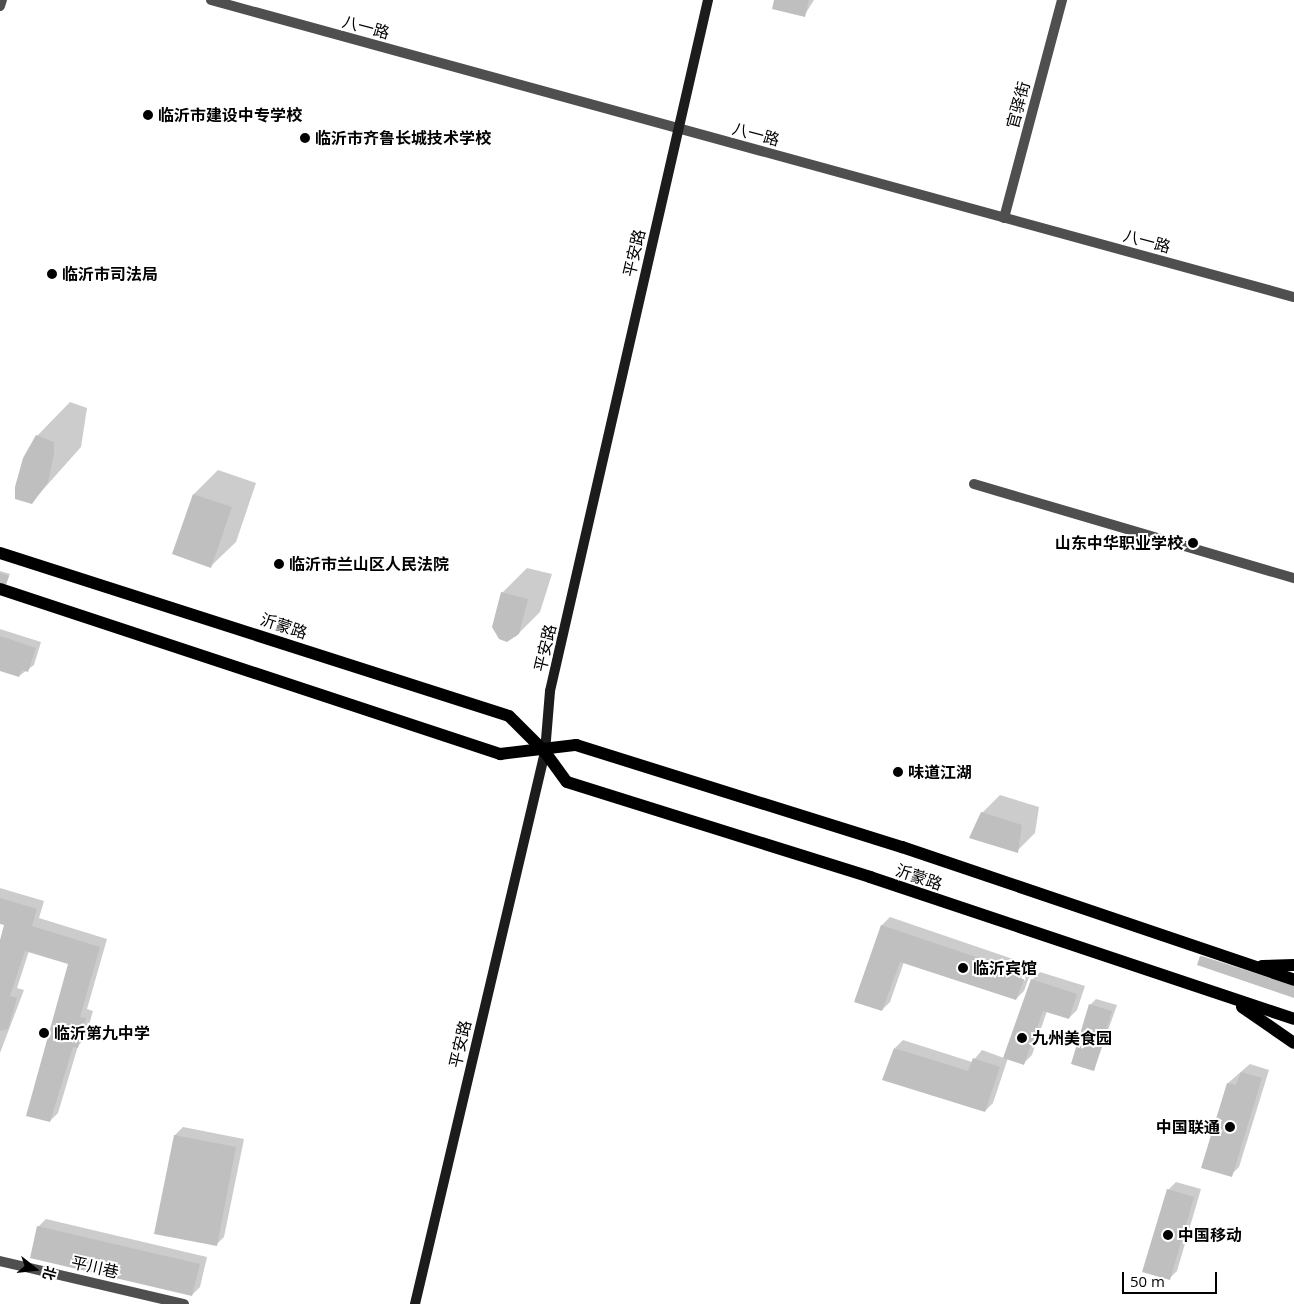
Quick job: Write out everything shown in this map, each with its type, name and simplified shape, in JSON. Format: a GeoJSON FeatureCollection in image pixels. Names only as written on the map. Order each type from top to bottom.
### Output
{"type":"FeatureCollection","features":[{"type":"Feature","properties":{"kind":"main road","name":"平安路"},"geometry":{"type":"LineString","coordinates":[[416,1304],[545,752],[550,692],[677,128],[708,0]]}},
{"type":"Feature","properties":{"kind":"main road","name":"沂蒙路"},"geometry":{"type":"LineString","coordinates":[[0,552],[509,716],[545,752],[567,782],[870,877],[1294,1020]]}},
{"type":"Feature","properties":{"kind":"main road","name":"沂蒙路"},"geometry":{"type":"LineString","coordinates":[[0,589],[500,754],[545,752],[576,745],[902,847],[1294,980]]}},
{"type":"Feature","properties":{"kind":"main road"},"geometry":{"type":"LineString","coordinates":[[1252,966],[1294,965]]}},
{"type":"Feature","properties":{"kind":"main road"},"geometry":{"type":"LineString","coordinates":[[1232,1000],[1294,1043]]}},
{"type":"Feature","properties":{"kind":"street"},"geometry":{"type":"LineString","coordinates":[[0,6],[2,0]]}},
{"type":"Feature","properties":{"kind":"street","name":"八一路"},"geometry":{"type":"LineString","coordinates":[[211,0],[1294,297]]}},
{"type":"Feature","properties":{"kind":"street","name":"官驿街"},"geometry":{"type":"LineString","coordinates":[[1004,218],[1062,0]]}},
{"type":"Feature","properties":{"kind":"street"},"geometry":{"type":"LineString","coordinates":[[974,484],[1294,578]]}},
{"type":"Feature","properties":{"kind":"street","name":"平川巷"},"geometry":{"type":"LineString","coordinates":[[0,1262],[184,1304]]}},
{"type":"Feature","properties":{"kind":"building"},"geometry":{"type":"Polygon","coordinates":[[[774,0],[809,0],[805,17],[772,9],[774,0]]]}},
{"type":"Feature","properties":{"kind":"building"},"geometry":{"type":"Polygon","coordinates":[[[36,435],[54,442],[54,454],[48,482],[32,504],[15,499],[15,487],[23,458],[36,435]]]}},
{"type":"Feature","properties":{"kind":"building"},"geometry":{"type":"Polygon","coordinates":[[[193,494],[232,507],[211,568],[172,554],[193,494]]]}},
{"type":"Feature","properties":{"kind":"building"},"geometry":{"type":"Polygon","coordinates":[[[0,573],[9,576],[6,585],[0,583],[0,573]]]}},
{"type":"Feature","properties":{"kind":"building"},"geometry":{"type":"Polygon","coordinates":[[[501,592],[528,599],[519,634],[507,642],[499,639],[492,627],[501,592]]]}},
{"type":"Feature","properties":{"kind":"building"},"geometry":{"type":"Polygon","coordinates":[[[0,636],[36,648],[28,672],[22,670],[19,677],[0,671],[0,636]]]}},
{"type":"Feature","properties":{"kind":"building"},"geometry":{"type":"Polygon","coordinates":[[[981,812],[1022,825],[1018,853],[969,838],[981,812]]]}},
{"type":"Feature","properties":{"kind":"building"},"geometry":{"type":"Polygon","coordinates":[[[0,898],[37,909],[32,926],[100,947],[80,1017],[86,1018],[78,1048],[73,1047],[50,1122],[26,1116],[68,964],[25,951],[10,996],[17,998],[8,1029],[0,1031],[0,940],[4,925],[0,924],[0,898]]]}},
{"type":"Feature","properties":{"kind":"building","name":"临沂宾馆"},"geometry":{"type":"Polygon","coordinates":[[[881,925],[1026,974],[1016,1000],[900,962],[882,1011],[854,1002],[881,925]]]}},
{"type":"Feature","properties":{"kind":"building"},"geometry":{"type":"Polygon","coordinates":[[[1200,956],[1294,986],[1294,998],[1197,965],[1200,956]]]}},
{"type":"Feature","properties":{"kind":"building","name":"九州美食园"},"geometry":{"type":"Polygon","coordinates":[[[1031,979],[1077,994],[1069,1019],[1043,1011],[1024,1065],[1003,1058],[1031,979]]]}},
{"type":"Feature","properties":{"kind":"building"},"geometry":{"type":"Polygon","coordinates":[[[1089,1004],[1112,1011],[1094,1071],[1071,1064],[1089,1004]]]}},
{"type":"Feature","properties":{"kind":"building"},"geometry":{"type":"Polygon","coordinates":[[[894,1048],[968,1071],[973,1058],[1000,1067],[985,1112],[882,1080],[894,1048]]]}},
{"type":"Feature","properties":{"kind":"building","name":"中国联通"},"geometry":{"type":"Polygon","coordinates":[[[1241,1072],[1262,1078],[1232,1177],[1201,1168],[1227,1083],[1236,1085],[1241,1072]]]}},
{"type":"Feature","properties":{"kind":"building"},"geometry":{"type":"Polygon","coordinates":[[[174,1135],[236,1147],[217,1246],[154,1234],[174,1135]]]}},
{"type":"Feature","properties":{"kind":"building","name":"中国移动"},"geometry":{"type":"Polygon","coordinates":[[[1167,1189],[1194,1197],[1170,1280],[1142,1272],[1167,1189]]]}},
{"type":"Feature","properties":{"kind":"building"},"geometry":{"type":"Polygon","coordinates":[[[37,1226],[200,1264],[192,1296],[30,1258],[37,1226]]]}},
{"type":"Feature","properties":{"kind":"place","name":"临沂市建设中专学校"},"geometry":{"type":"Point","coordinates":[148,115]}},
{"type":"Feature","properties":{"kind":"place","name":"临沂市齐鲁长城技术学校"},"geometry":{"type":"Point","coordinates":[305,138]}},
{"type":"Feature","properties":{"kind":"place","name":"临沂市司法局"},"geometry":{"type":"Point","coordinates":[52,274]}},
{"type":"Feature","properties":{"kind":"place","name":"山东中华职业学校"},"geometry":{"type":"Point","coordinates":[1193,543]}},
{"type":"Feature","properties":{"kind":"place","name":"临沂市兰山区人民法院"},"geometry":{"type":"Point","coordinates":[279,564]}},
{"type":"Feature","properties":{"kind":"place","name":"味道江湖"},"geometry":{"type":"Point","coordinates":[898,772]}},
{"type":"Feature","properties":{"kind":"place","name":"临沂宾馆"},"geometry":{"type":"Point","coordinates":[963,968]}},
{"type":"Feature","properties":{"kind":"place","name":"临沂第九中学"},"geometry":{"type":"Point","coordinates":[44,1033]}},
{"type":"Feature","properties":{"kind":"place","name":"九州美食园"},"geometry":{"type":"Point","coordinates":[1022,1038]}},
{"type":"Feature","properties":{"kind":"place","name":"中国联通"},"geometry":{"type":"Point","coordinates":[1230,1127]}},
{"type":"Feature","properties":{"kind":"place","name":"中国移动"},"geometry":{"type":"Point","coordinates":[1168,1235]}}]}
